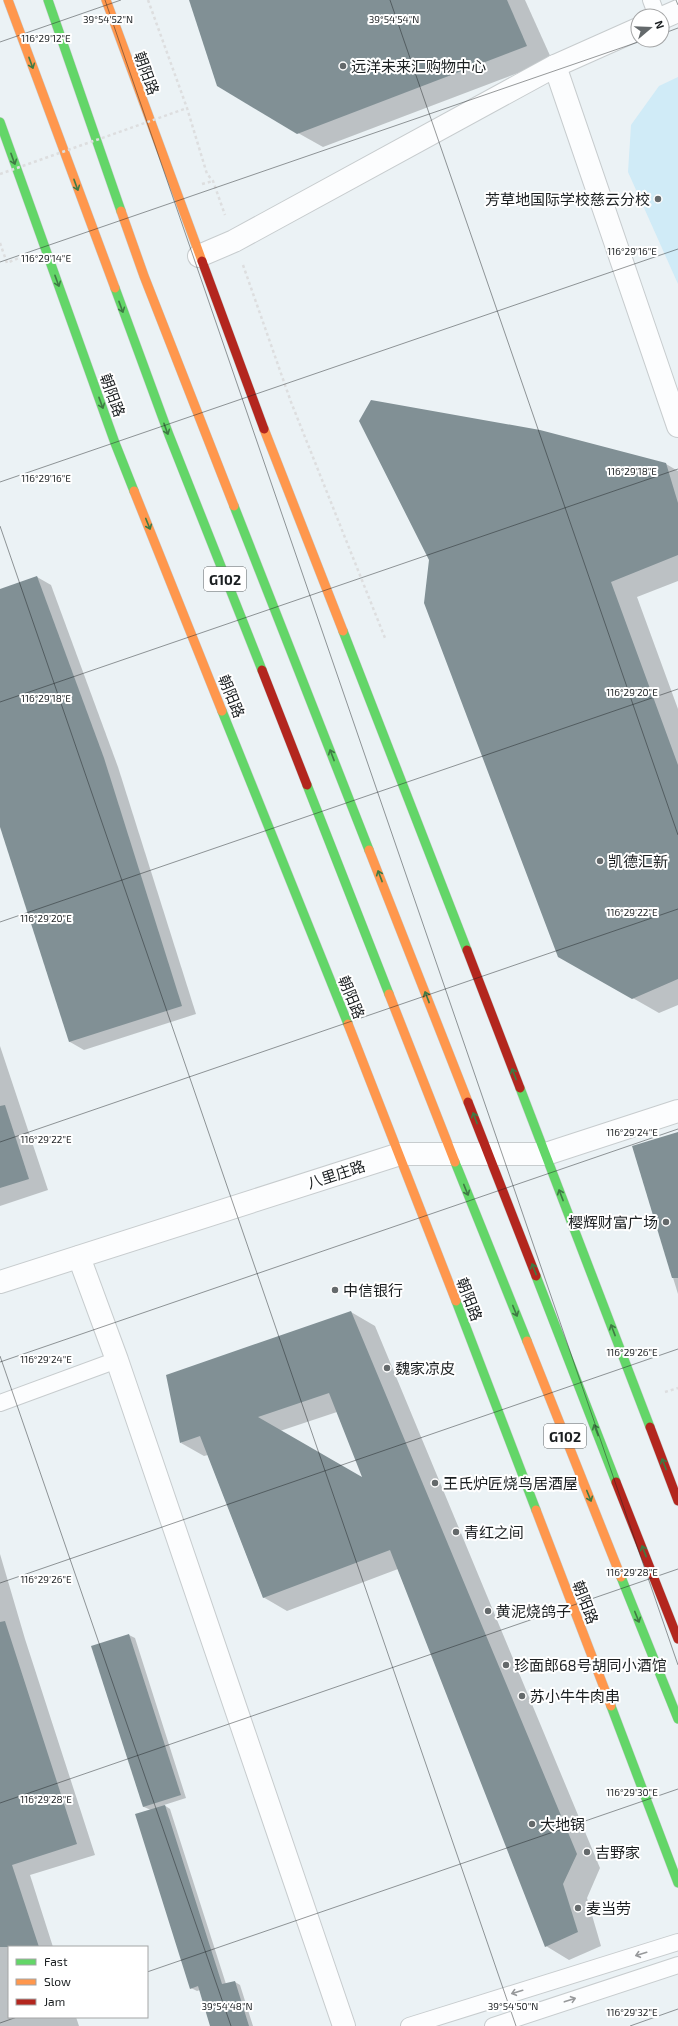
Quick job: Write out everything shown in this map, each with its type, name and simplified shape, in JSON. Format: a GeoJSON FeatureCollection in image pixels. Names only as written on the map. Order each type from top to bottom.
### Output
{"type":"FeatureCollection","features":[{"type":"Feature","properties":{"kind":"main road","name":"G102"},"geometry":{"type":"LineString","coordinates":[[8,0],[169,435],[452,1154],[678,1719]]}},
{"type":"Feature","properties":{"kind":"main road","name":"G102"},"geometry":{"type":"LineString","coordinates":[[48,0],[144,276],[678,1639]]}},
{"type":"Feature","properties":{"kind":"main road","name":"朝阳路"},"geometry":{"type":"LineString","coordinates":[[106,0],[262,427],[546,1154],[678,1501]]}},
{"type":"Feature","properties":{"kind":"main road","name":"朝阳路"},"geometry":{"type":"LineString","coordinates":[[0,122],[115,443],[400,1154],[678,1883]]}},
{"type":"Feature","properties":{"kind":"street"},"geometry":{"type":"LineString","coordinates":[[199,256],[234,241],[555,66],[630,33]]}},
{"type":"Feature","properties":{"kind":"street"},"geometry":{"type":"LineString","coordinates":[[555,66],[678,426]]}},
{"type":"Feature","properties":{"kind":"street","name":"八里庄路"},"geometry":{"type":"LineString","coordinates":[[0,1282],[400,1154],[546,1154],[678,1111]]}},
{"type":"Feature","properties":{"kind":"street"},"geometry":{"type":"LineString","coordinates":[[79,1257],[117,1360],[344,2026]]}},
{"type":"Feature","properties":{"kind":"lane"},"geometry":{"type":"LineString","coordinates":[[0,1403],[117,1360]]}},
{"type":"Feature","properties":{"kind":"lane"},"geometry":{"type":"LineString","coordinates":[[409,2026],[678,1942]]}},
{"type":"Feature","properties":{"kind":"lane"},"geometry":{"type":"LineString","coordinates":[[493,2026],[678,1965]]}},
{"type":"Feature","properties":{"kind":"path"},"geometry":{"type":"LineString","coordinates":[[148,0],[187,108],[207,174],[213,181],[291,402],[385,638]]}},
{"type":"Feature","properties":{"kind":"path"},"geometry":{"type":"LineString","coordinates":[[0,174],[187,108]]}},
{"type":"Feature","properties":{"kind":"path"},"geometry":{"type":"LineString","coordinates":[[0,243],[7,263]]}},
{"type":"Feature","properties":{"kind":"shaded area"},"geometry":{"type":"Polygon","coordinates":[[[678,77],[678,284],[628,172],[631,125],[659,86],[678,77]]]}},
{"type":"Feature","properties":{"kind":"building","name":"远洋未来汇购物中心"},"geometry":{"type":"Polygon","coordinates":[[[189,0],[507,0],[527,46],[297,134],[217,86],[189,0]]]}},
{"type":"Feature","properties":{"kind":"building","name":"凯德汇新"},"geometry":{"type":"Polygon","coordinates":[[[371,400],[540,430],[666,463],[678,503],[678,555],[611,582],[678,765],[678,979],[632,999],[558,957],[424,603],[429,560],[359,421],[371,400]]]}},
{"type":"Feature","properties":{"kind":"building"},"geometry":{"type":"Polygon","coordinates":[[[37,576],[104,758],[182,1006],[69,1042],[0,827],[0,589],[37,576]]]}},
{"type":"Feature","properties":{"kind":"building"},"geometry":{"type":"Polygon","coordinates":[[[5,1105],[29,1179],[0,1188],[0,1106],[5,1105]]]}},
{"type":"Feature","properties":{"kind":"building","name":"樱辉财富广场"},"geometry":{"type":"Polygon","coordinates":[[[678,1132],[678,1278],[672,1278],[632,1146],[678,1132]]]}},
{"type":"Feature","properties":{"kind":"building"},"geometry":{"type":"Polygon","coordinates":[[[351,1311],[577,1854],[563,1884],[578,1932],[545,1947],[390,1550],[263,1598],[200,1436],[180,1443],[166,1375],[351,1311]],[[329,1393],[258,1417],[362,1477],[329,1393]]]}},
{"type":"Feature","properties":{"kind":"building"},"geometry":{"type":"Polygon","coordinates":[[[5,1621],[77,1844],[12,1865],[39,1946],[0,1947],[0,1622],[5,1621]]]}},
{"type":"Feature","properties":{"kind":"building"},"geometry":{"type":"Polygon","coordinates":[[[129,1634],[181,1795],[143,1807],[91,1646],[129,1634]]]}},
{"type":"Feature","properties":{"kind":"building"},"geometry":{"type":"Polygon","coordinates":[[[165,1805],[222,1984],[235,1981],[249,2026],[210,2026],[198,1986],[190,1989],[135,1814],[165,1805]]]}},
{"type":"Feature","properties":{"kind":"traffic: fast"},"geometry":{"type":"LineString","coordinates":[[48,0],[121,211]]}},
{"type":"Feature","properties":{"kind":"traffic: fast"},"geometry":{"type":"LineString","coordinates":[[0,122],[115,443],[134,491]]}},
{"type":"Feature","properties":{"kind":"traffic: fast"},"geometry":{"type":"LineString","coordinates":[[115,288],[169,435],[262,670]]}},
{"type":"Feature","properties":{"kind":"traffic: fast"},"geometry":{"type":"LineString","coordinates":[[234,506],[369,850]]}},
{"type":"Feature","properties":{"kind":"traffic: fast"},"geometry":{"type":"LineString","coordinates":[[343,631],[467,950]]}},
{"type":"Feature","properties":{"kind":"traffic: fast"},"geometry":{"type":"LineString","coordinates":[[222,711],[348,1024]]}},
{"type":"Feature","properties":{"kind":"traffic: fast"},"geometry":{"type":"LineString","coordinates":[[307,785],[389,994]]}},
{"type":"Feature","properties":{"kind":"traffic: fast"},"geometry":{"type":"LineString","coordinates":[[520,1088],[650,1427]]}},
{"type":"Feature","properties":{"kind":"traffic: fast"},"geometry":{"type":"LineString","coordinates":[[455,1162],[527,1341]]}},
{"type":"Feature","properties":{"kind":"traffic: fast"},"geometry":{"type":"LineString","coordinates":[[536,1276],[616,1482]]}},
{"type":"Feature","properties":{"kind":"traffic: fast"},"geometry":{"type":"LineString","coordinates":[[456,1301],[536,1510]]}},
{"type":"Feature","properties":{"kind":"traffic: fast"},"geometry":{"type":"LineString","coordinates":[[621,1577],[678,1719]]}},
{"type":"Feature","properties":{"kind":"traffic: fast"},"geometry":{"type":"LineString","coordinates":[[611,1706],[678,1883]]}},
{"type":"Feature","properties":{"kind":"traffic: slow"},"geometry":{"type":"LineString","coordinates":[[8,0],[115,288]]}},
{"type":"Feature","properties":{"kind":"traffic: slow"},"geometry":{"type":"LineString","coordinates":[[106,0],[202,261]]}},
{"type":"Feature","properties":{"kind":"traffic: slow"},"geometry":{"type":"LineString","coordinates":[[121,211],[144,276],[234,506]]}},
{"type":"Feature","properties":{"kind":"traffic: slow"},"geometry":{"type":"LineString","coordinates":[[264,429],[343,631]]}},
{"type":"Feature","properties":{"kind":"traffic: slow"},"geometry":{"type":"LineString","coordinates":[[134,491],[222,711]]}},
{"type":"Feature","properties":{"kind":"traffic: slow"},"geometry":{"type":"LineString","coordinates":[[369,850],[468,1102]]}},
{"type":"Feature","properties":{"kind":"traffic: slow"},"geometry":{"type":"LineString","coordinates":[[389,994],[455,1162]]}},
{"type":"Feature","properties":{"kind":"traffic: slow"},"geometry":{"type":"LineString","coordinates":[[348,1024],[456,1301]]}},
{"type":"Feature","properties":{"kind":"traffic: slow"},"geometry":{"type":"LineString","coordinates":[[527,1341],[621,1577]]}},
{"type":"Feature","properties":{"kind":"traffic: slow"},"geometry":{"type":"LineString","coordinates":[[536,1510],[611,1706]]}},
{"type":"Feature","properties":{"kind":"traffic: jam"},"geometry":{"type":"LineString","coordinates":[[202,261],[264,429]]}},
{"type":"Feature","properties":{"kind":"traffic: jam"},"geometry":{"type":"LineString","coordinates":[[262,670],[307,785]]}},
{"type":"Feature","properties":{"kind":"traffic: jam"},"geometry":{"type":"LineString","coordinates":[[467,950],[520,1088]]}},
{"type":"Feature","properties":{"kind":"traffic: jam"},"geometry":{"type":"LineString","coordinates":[[468,1102],[536,1276]]}},
{"type":"Feature","properties":{"kind":"traffic: jam"},"geometry":{"type":"LineString","coordinates":[[650,1427],[678,1501]]}},
{"type":"Feature","properties":{"kind":"traffic: jam"},"geometry":{"type":"LineString","coordinates":[[616,1482],[678,1639]]}},
{"type":"Feature","properties":{"kind":"place","name":"远洋未来汇购物中心"},"geometry":{"type":"Point","coordinates":[343,66]}},
{"type":"Feature","properties":{"kind":"place","name":"芳草地国际学校慈云分校"},"geometry":{"type":"Point","coordinates":[658,199]}},
{"type":"Feature","properties":{"kind":"place","name":"凯德汇新"},"geometry":{"type":"Point","coordinates":[600,861]}},
{"type":"Feature","properties":{"kind":"place","name":"樱辉财富广场"},"geometry":{"type":"Point","coordinates":[666,1222]}},
{"type":"Feature","properties":{"kind":"place","name":"中信银行"},"geometry":{"type":"Point","coordinates":[335,1290]}},
{"type":"Feature","properties":{"kind":"place","name":"魏家凉皮"},"geometry":{"type":"Point","coordinates":[387,1368]}},
{"type":"Feature","properties":{"kind":"place","name":"王氏炉匠烧鸟居酒屋"},"geometry":{"type":"Point","coordinates":[435,1483]}},
{"type":"Feature","properties":{"kind":"place","name":"青红之间"},"geometry":{"type":"Point","coordinates":[456,1532]}},
{"type":"Feature","properties":{"kind":"place","name":"黄泥烧鸽子"},"geometry":{"type":"Point","coordinates":[488,1611]}},
{"type":"Feature","properties":{"kind":"place","name":"珍面郎68号胡同小酒馆"},"geometry":{"type":"Point","coordinates":[506,1665]}},
{"type":"Feature","properties":{"kind":"place","name":"苏小牛牛肉串"},"geometry":{"type":"Point","coordinates":[522,1696]}},
{"type":"Feature","properties":{"kind":"place","name":"大地锅"},"geometry":{"type":"Point","coordinates":[532,1824]}},
{"type":"Feature","properties":{"kind":"place","name":"吉野家"},"geometry":{"type":"Point","coordinates":[587,1852]}},
{"type":"Feature","properties":{"kind":"place","name":"麦当劳"},"geometry":{"type":"Point","coordinates":[578,1908]}}]}
